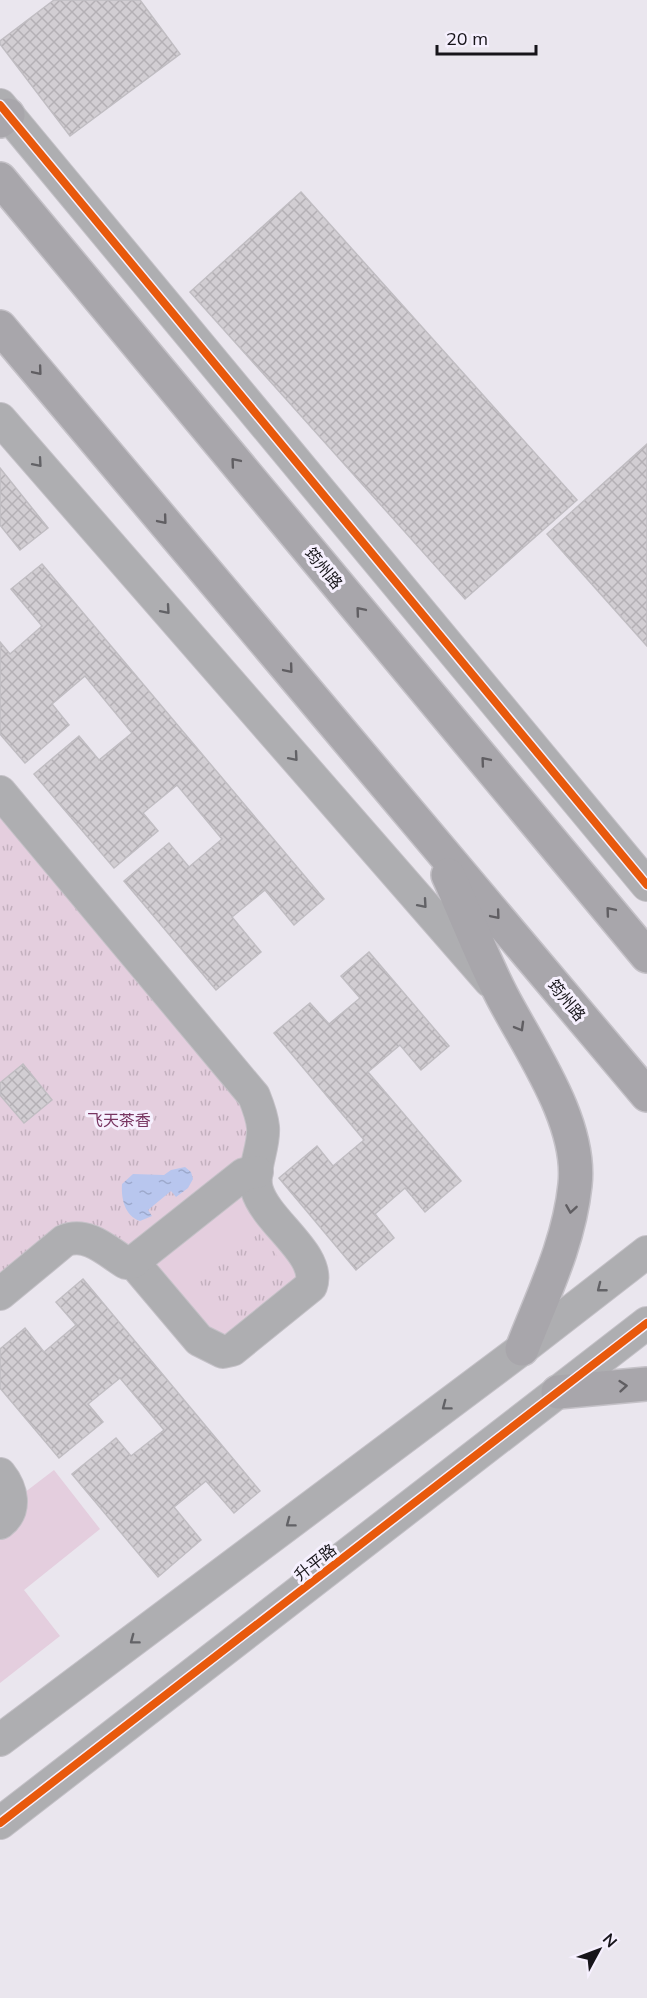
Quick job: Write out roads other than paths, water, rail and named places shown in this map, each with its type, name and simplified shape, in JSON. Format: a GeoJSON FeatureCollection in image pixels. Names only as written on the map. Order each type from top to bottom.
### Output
{"type":"FeatureCollection","features":[{"type":"Feature","properties":{"kind":"main road","name":"筠州路"},"geometry":{"type":"LineString","coordinates":[[0,179],[647,956]]}},
{"type":"Feature","properties":{"kind":"main road","name":"筠州路"},"geometry":{"type":"LineString","coordinates":[[0,327],[647,1095]]}},
{"type":"Feature","properties":{"kind":"main road"},"geometry":{"type":"LineString","coordinates":[[433,841],[501,995],[537,1057],[569,1127],[576,1182],[567,1236],[522,1349]]}},
{"type":"Feature","properties":{"kind":"main road"},"geometry":{"type":"LineString","coordinates":[[558,1392],[647,1384]]}},
{"type":"Feature","properties":{"kind":"street"},"geometry":{"type":"LineString","coordinates":[[3,114],[647,885]]}},
{"type":"Feature","properties":{"kind":"street"},"geometry":{"type":"LineString","coordinates":[[0,419],[501,995]]}},
{"type":"Feature","properties":{"kind":"street"},"geometry":{"type":"LineString","coordinates":[[0,792],[254,1096],[264,1128],[256,1189],[268,1212],[309,1260],[314,1278],[311,1286],[232,1350],[224,1352],[200,1340],[133,1262]]}},
{"type":"Feature","properties":{"kind":"street"},"geometry":{"type":"LineString","coordinates":[[0,1294],[64,1241],[75,1237],[86,1238],[126,1263],[133,1262],[244,1173],[257,1172]]}},
{"type":"Feature","properties":{"kind":"street"},"geometry":{"type":"LineString","coordinates":[[0,1740],[522,1349],[647,1252]]}},
{"type":"Feature","properties":{"kind":"street","name":"升平路"},"geometry":{"type":"LineString","coordinates":[[0,1823],[647,1323]]}},
{"type":"Feature","properties":{"kind":"street"},"geometry":{"type":"LineString","coordinates":[[0,1474],[8,1484],[12,1502],[5,1519],[0,1523]]}},
{"type":"Feature","properties":{"kind":"water"},"geometry":{"type":"Polygon","coordinates":[[[185,1167],[191,1172],[193,1179],[188,1188],[176,1197],[171,1191],[148,1210],[152,1216],[140,1221],[127,1211],[123,1201],[122,1184],[133,1174],[164,1175],[171,1170],[185,1167]]]}},
{"type":"Feature","properties":{"kind":"park label","name":"飞天茶香"},"geometry":{"type":"Point","coordinates":[119,1120]}}]}
